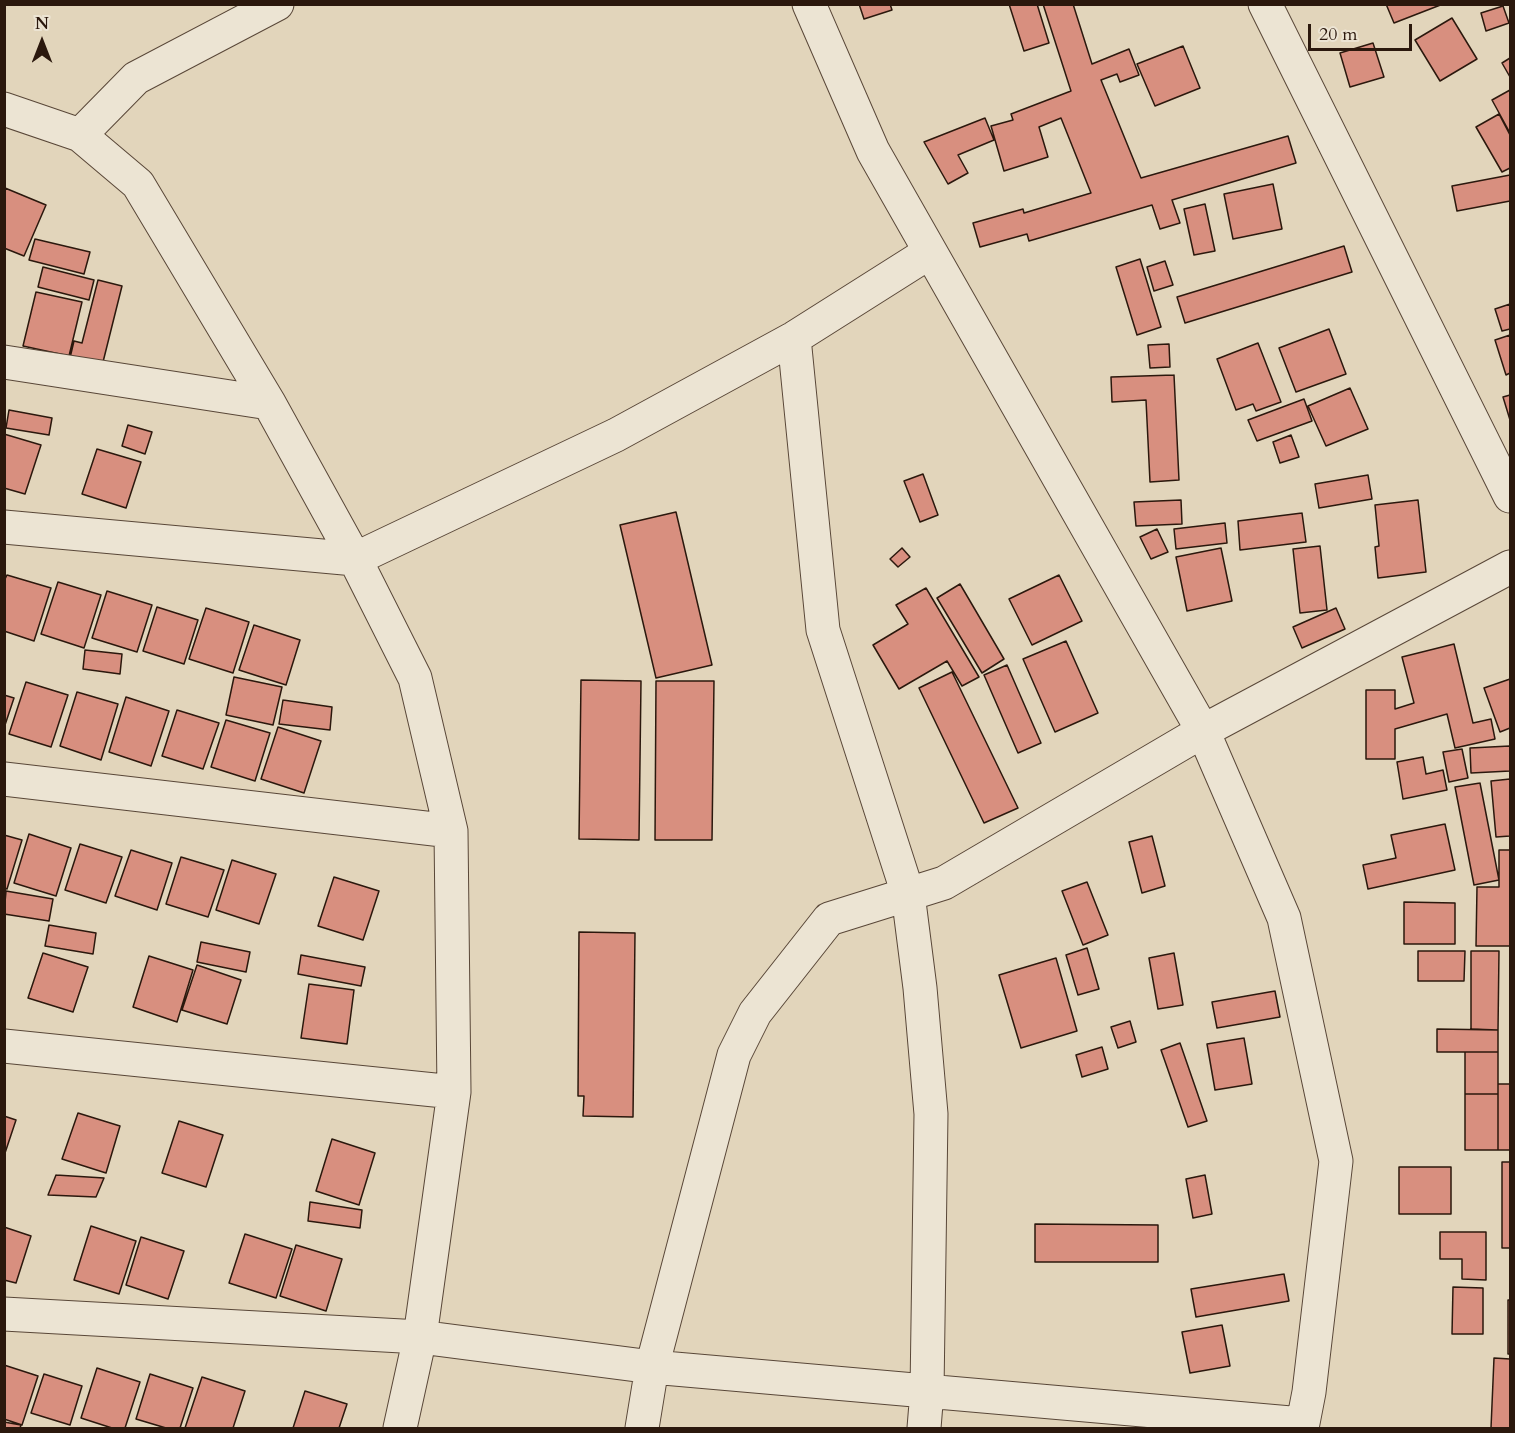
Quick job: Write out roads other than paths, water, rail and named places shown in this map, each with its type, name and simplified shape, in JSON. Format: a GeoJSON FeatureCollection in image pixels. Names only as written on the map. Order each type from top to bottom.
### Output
{"type":"FeatureCollection","features":[{"type":"Feature","properties":{"kind":"street"},"geometry":{"type":"LineString","coordinates":[[80,135],[136,78],[276,4]]}},
{"type":"Feature","properties":{"kind":"street"},"geometry":{"type":"LineString","coordinates":[[4,1314],[420,1337],[652,1367],[1302,1426],[1309,1392],[1336,1161],[1284,918],[1203,731],[873,151],[809,4]]}},
{"type":"Feature","properties":{"kind":"street"},"geometry":{"type":"LineString","coordinates":[[1265,4],[1510,496]]}},
{"type":"Feature","properties":{"kind":"street"},"geometry":{"type":"LineString","coordinates":[[4,109],[80,135],[138,184],[269,402],[355,559],[415,678],[451,831],[454,1092],[420,1337],[400,1428]]}},
{"type":"Feature","properties":{"kind":"street"},"geometry":{"type":"LineString","coordinates":[[4,527],[355,559],[616,435],[794,338],[930,252]]}},
{"type":"Feature","properties":{"kind":"street"},"geometry":{"type":"LineString","coordinates":[[794,338],[823,630],[908,894],[920,988],[931,1114],[927,1391],[924,1428]]}},
{"type":"Feature","properties":{"kind":"street"},"geometry":{"type":"LineString","coordinates":[[4,362],[269,402]]}},
{"type":"Feature","properties":{"kind":"street"},"geometry":{"type":"LineString","coordinates":[[642,1428],[652,1367],[734,1055],[755,1012],[829,919],[944,883],[1203,731],[1510,567]]}},
{"type":"Feature","properties":{"kind":"street"},"geometry":{"type":"LineString","coordinates":[[4,779],[451,831]]}},
{"type":"Feature","properties":{"kind":"street"},"geometry":{"type":"LineString","coordinates":[[4,1046],[454,1092]]}}]}
